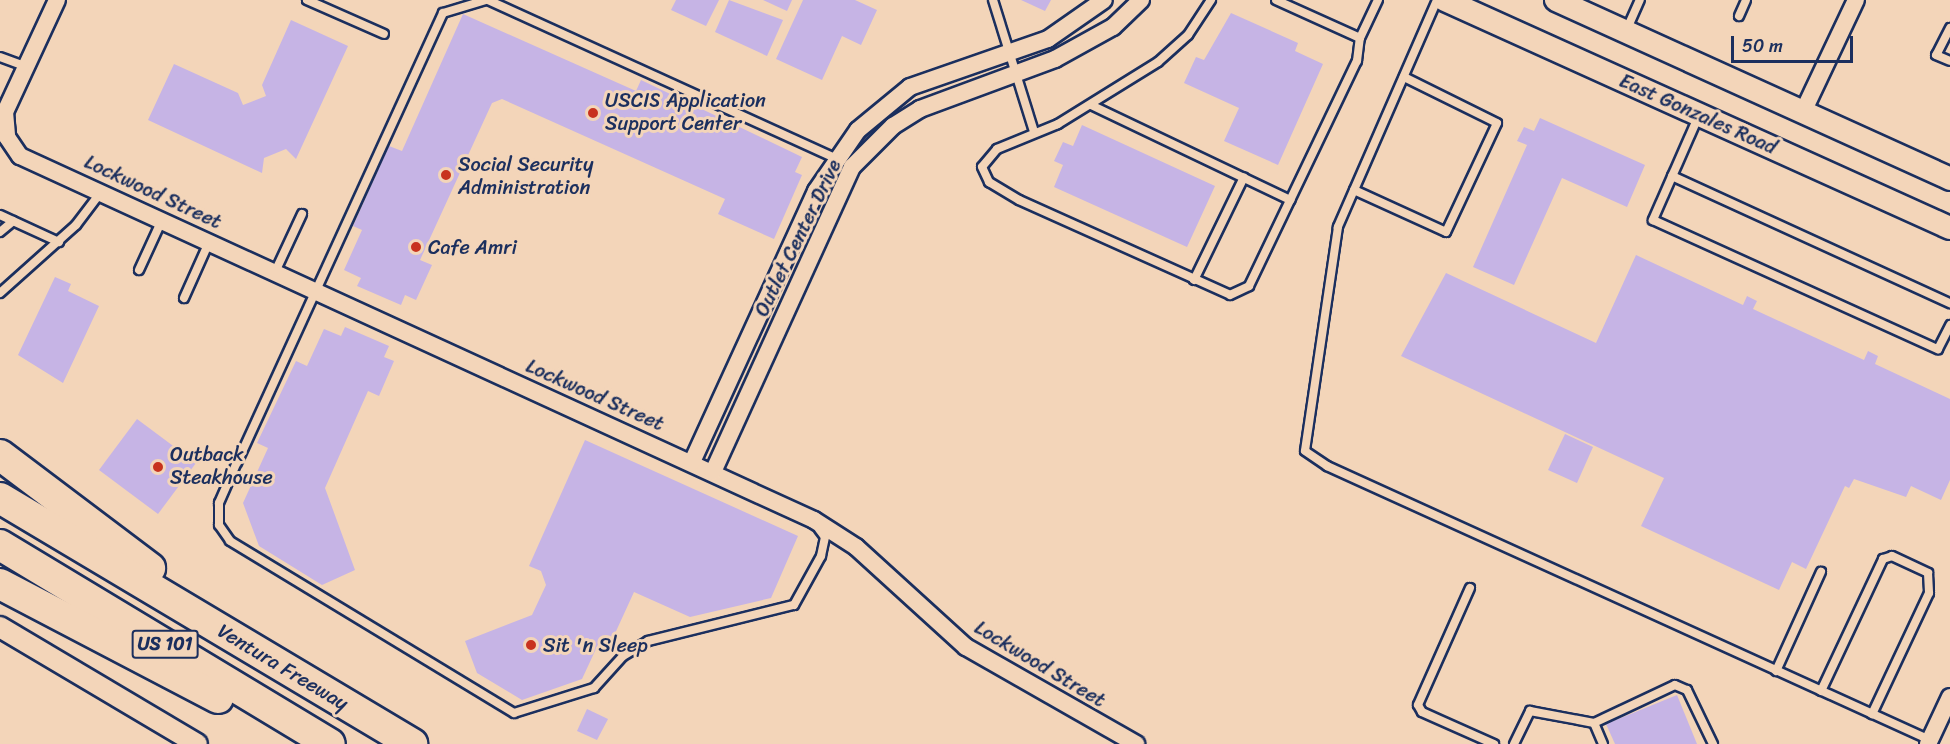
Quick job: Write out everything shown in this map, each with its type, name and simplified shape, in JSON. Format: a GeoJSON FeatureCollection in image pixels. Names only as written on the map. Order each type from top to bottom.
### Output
{"type":"FeatureCollection","features":[{"type":"Feature","properties":{"kind":"highway"},"geometry":{"type":"LineString","coordinates":[[0,454],[264,656]]}},
{"type":"Feature","properties":{"kind":"highway","name":"Ventura Freeway"},"geometry":{"type":"LineString","coordinates":[[0,498],[412,744]]}},
{"type":"Feature","properties":{"kind":"highway","name":"US 101"},"geometry":{"type":"LineString","coordinates":[[0,545],[330,744]]}},
{"type":"Feature","properties":{"kind":"highway"},"geometry":{"type":"LineString","coordinates":[[0,566],[242,711]]}},
{"type":"Feature","properties":{"kind":"highway"},"geometry":{"type":"LineString","coordinates":[[0,584],[306,744]]}},
{"type":"Feature","properties":{"kind":"main road","name":"East Gonzales Road"},"geometry":{"type":"LineString","coordinates":[[1445,0],[1950,228]]}},
{"type":"Feature","properties":{"kind":"main road"},"geometry":{"type":"LineString","coordinates":[[1556,0],[1950,179]]}},
{"type":"Feature","properties":{"kind":"street"},"geometry":{"type":"LineString","coordinates":[[3,137],[5,112],[57,0]]}},
{"type":"Feature","properties":{"kind":"street","name":"Outlet Center Drive"},"geometry":{"type":"LineString","coordinates":[[692,462],[834,158],[878,111],[910,87],[1071,27],[1104,0]]}},
{"type":"Feature","properties":{"kind":"street","name":"Outlet Center Drive"},"geometry":{"type":"LineString","coordinates":[[713,471],[852,167],[893,126],[920,109],[1083,45],[1113,27],[1141,0]]}},
{"type":"Feature","properties":{"kind":"street"},"geometry":{"type":"LineString","coordinates":[[1803,112],[1856,0]]}},
{"type":"Feature","properties":{"kind":"street","name":"Lockwood Street"},"geometry":{"type":"LineString","coordinates":[[3,137],[29,162],[102,191],[713,471],[814,520],[856,547],[966,647],[1136,744]]}},
{"type":"Feature","properties":{"kind":"street"},"geometry":{"type":"LineString","coordinates":[[0,627],[196,744]]}},
{"type":"Feature","properties":{"kind":"street"},"geometry":{"type":"LineString","coordinates":[[1929,742],[1950,697]]}},
{"type":"Feature","properties":{"kind":"lane"},"geometry":{"type":"LineString","coordinates":[[307,0],[384,34]]}},
{"type":"Feature","properties":{"kind":"lane"},"geometry":{"type":"LineString","coordinates":[[814,520],[825,537],[821,556],[794,605],[648,641],[624,656],[594,688],[514,713],[230,541],[219,525],[219,503],[314,290],[443,13],[487,0],[852,167]]}},
{"type":"Feature","properties":{"kind":"lane"},"geometry":{"type":"LineString","coordinates":[[993,0],[1034,132]]}},
{"type":"Feature","properties":{"kind":"lane"},"geometry":{"type":"LineString","coordinates":[[1211,0],[1188,34],[1158,62],[1091,105],[997,149],[982,167],[989,182],[1230,295],[1249,286],[1357,61],[1360,38],[1377,0]]}},
{"type":"Feature","properties":{"kind":"lane"},"geometry":{"type":"LineString","coordinates":[[1276,0],[1360,38]]}},
{"type":"Feature","properties":{"kind":"lane"},"geometry":{"type":"LineString","coordinates":[[1437,0],[1338,226],[1304,430],[1305,451],[1327,466],[1929,742]]}},
{"type":"Feature","properties":{"kind":"lane"},"geometry":{"type":"LineString","coordinates":[[1626,32],[1640,0]]}},
{"type":"Feature","properties":{"kind":"lane"},"geometry":{"type":"LineString","coordinates":[[1739,16],[1746,0]]}},
{"type":"Feature","properties":{"kind":"lane"},"geometry":{"type":"LineString","coordinates":[[1950,28],[1936,55],[1950,61]]}},
{"type":"Feature","properties":{"kind":"lane"},"geometry":{"type":"LineString","coordinates":[[0,57],[27,67]]}},
{"type":"Feature","properties":{"kind":"lane"},"geometry":{"type":"LineString","coordinates":[[1354,190],[1446,232],[1497,123],[1404,77]]}},
{"type":"Feature","properties":{"kind":"lane"},"geometry":{"type":"LineString","coordinates":[[1091,105],[1290,200]]}},
{"type":"Feature","properties":{"kind":"lane"},"geometry":{"type":"LineString","coordinates":[[1699,114],[1653,220],[1938,349],[1949,330]]}},
{"type":"Feature","properties":{"kind":"lane"},"geometry":{"type":"LineString","coordinates":[[1672,176],[1950,303]]}},
{"type":"Feature","properties":{"kind":"lane"},"geometry":{"type":"LineString","coordinates":[[1194,280],[1244,177]]}},
{"type":"Feature","properties":{"kind":"lane"},"geometry":{"type":"LineString","coordinates":[[0,293],[59,242],[102,191]]}},
{"type":"Feature","properties":{"kind":"lane"},"geometry":{"type":"LineString","coordinates":[[276,272],[302,214]]}},
{"type":"Feature","properties":{"kind":"lane"},"geometry":{"type":"LineString","coordinates":[[0,215],[59,242]]}},
{"type":"Feature","properties":{"kind":"lane"},"geometry":{"type":"LineString","coordinates":[[139,270],[162,219]]}},
{"type":"Feature","properties":{"kind":"lane"},"geometry":{"type":"LineString","coordinates":[[0,232],[13,221]]}},
{"type":"Feature","properties":{"kind":"lane"},"geometry":{"type":"LineString","coordinates":[[184,298],[209,241]]}},
{"type":"Feature","properties":{"kind":"lane"},"geometry":{"type":"LineString","coordinates":[[1821,691],[1883,559],[1892,556],[1919,568],[1932,579],[1929,593],[1872,714]]}},
{"type":"Feature","properties":{"kind":"lane"},"geometry":{"type":"LineString","coordinates":[[1776,671],[1821,572]]}},
{"type":"Feature","properties":{"kind":"lane"},"geometry":{"type":"LineString","coordinates":[[1470,588],[1418,705],[1422,712],[1494,744]]}},
{"type":"Feature","properties":{"kind":"lane"},"geometry":{"type":"LineString","coordinates":[[1514,744],[1530,711],[1594,723],[1675,685],[1687,690],[1713,744]]}},
{"type":"Feature","properties":{"kind":"lane"},"geometry":{"type":"LineString","coordinates":[[1594,723],[1603,744]]}},
{"type":"Feature","properties":{"kind":"building"},"geometry":{"type":"Polygon","coordinates":[[[676,0],[719,0],[706,26],[671,10],[676,0]]]}},
{"type":"Feature","properties":{"kind":"building"},"geometry":{"type":"Polygon","coordinates":[[[729,0],[783,20],[767,56],[715,32],[729,0]]]}},
{"type":"Feature","properties":{"kind":"building"},"geometry":{"type":"Polygon","coordinates":[[[763,0],[792,0],[787,11],[763,0]]]}},
{"type":"Feature","properties":{"kind":"building"},"geometry":{"type":"Polygon","coordinates":[[[803,0],[855,0],[877,10],[861,45],[842,36],[822,80],[776,59],[803,0]]]}},
{"type":"Feature","properties":{"kind":"building"},"geometry":{"type":"Polygon","coordinates":[[[1021,0],[1051,0],[1045,11],[1021,0]]]}},
{"type":"Feature","properties":{"kind":"building"},"geometry":{"type":"Polygon","coordinates":[[[1231,13],[1298,43],[1295,51],[1323,64],[1278,165],[1224,141],[1239,108],[1184,83],[1196,57],[1204,60],[1231,13]]]}},
{"type":"Feature","properties":{"kind":"building"},"geometry":{"type":"Polygon","coordinates":[[[463,14],[636,91],[641,80],[802,157],[795,172],[802,175],[774,239],[718,214],[725,199],[502,99],[492,103],[420,260],[432,265],[416,300],[405,295],[401,305],[357,286],[361,278],[344,270],[362,230],[353,226],[389,146],[402,151],[463,14]]]}},
{"type":"Feature","properties":{"kind":"building"},"geometry":{"type":"Polygon","coordinates":[[[291,20],[348,46],[296,159],[286,149],[264,158],[262,173],[148,120],[174,64],[238,93],[243,105],[266,96],[262,85],[291,20]]]}},
{"type":"Feature","properties":{"kind":"building"},"geometry":{"type":"Polygon","coordinates":[[[1540,118],[1645,165],[1627,207],[1562,178],[1514,285],[1473,267],[1527,145],[1517,141],[1524,127],[1534,131],[1540,118]]]}},
{"type":"Feature","properties":{"kind":"building"},"geometry":{"type":"Polygon","coordinates":[[[1082,125],[1215,186],[1187,247],[1054,187],[1063,165],[1054,161],[1063,142],[1073,146],[1082,125]]]}},
{"type":"Feature","properties":{"kind":"building"},"geometry":{"type":"Polygon","coordinates":[[[1636,255],[1743,305],[1747,296],[1757,301],[1753,309],[1864,360],[1868,351],[1878,356],[1875,364],[1950,399],[1950,480],[1941,500],[1911,486],[1906,497],[1854,479],[1849,488],[1845,486],[1806,569],[1792,562],[1779,590],[1641,526],[1664,478],[1401,356],[1446,273],[1596,343],[1636,255]]]}},
{"type":"Feature","properties":{"kind":"building"},"geometry":{"type":"Polygon","coordinates":[[[55,277],[71,284],[68,291],[99,306],[63,383],[18,355],[55,277]]]}},
{"type":"Feature","properties":{"kind":"building"},"geometry":{"type":"Polygon","coordinates":[[[345,327],[389,346],[384,357],[394,361],[379,396],[368,391],[325,488],[355,570],[322,585],[259,546],[243,503],[268,448],[257,443],[296,361],[307,366],[324,329],[341,336],[345,327]]]}},
{"type":"Feature","properties":{"kind":"building"},"geometry":{"type":"Polygon","coordinates":[[[137,419],[196,463],[158,514],[99,470],[137,419]]]}},
{"type":"Feature","properties":{"kind":"building"},"geometry":{"type":"Polygon","coordinates":[[[1565,434],[1593,447],[1577,483],[1548,470],[1565,434]]]}},
{"type":"Feature","properties":{"kind":"building"},"geometry":{"type":"Polygon","coordinates":[[[585,440],[798,536],[771,598],[690,617],[634,592],[612,640],[602,636],[582,679],[522,700],[477,673],[465,641],[532,615],[546,585],[541,571],[529,566],[585,440]]]}},
{"type":"Feature","properties":{"kind":"building"},"geometry":{"type":"Polygon","coordinates":[[[1677,695],[1697,744],[1615,744],[1606,724],[1677,695]]]}},
{"type":"Feature","properties":{"kind":"building"},"geometry":{"type":"Polygon","coordinates":[[[587,709],[608,719],[597,740],[577,731],[587,709]]]}},
{"type":"Feature","properties":{"kind":"place","name":"USCIS Application Support Center"},"geometry":{"type":"Point","coordinates":[593,113]}},
{"type":"Feature","properties":{"kind":"place","name":"Social Security Administration"},"geometry":{"type":"Point","coordinates":[446,175]}},
{"type":"Feature","properties":{"kind":"place","name":"Cafe Amri"},"geometry":{"type":"Point","coordinates":[416,247]}},
{"type":"Feature","properties":{"kind":"place","name":"Outback Steakhouse"},"geometry":{"type":"Point","coordinates":[158,467]}},
{"type":"Feature","properties":{"kind":"place","name":"Sit 'n Sleep"},"geometry":{"type":"Point","coordinates":[531,645]}}]}
